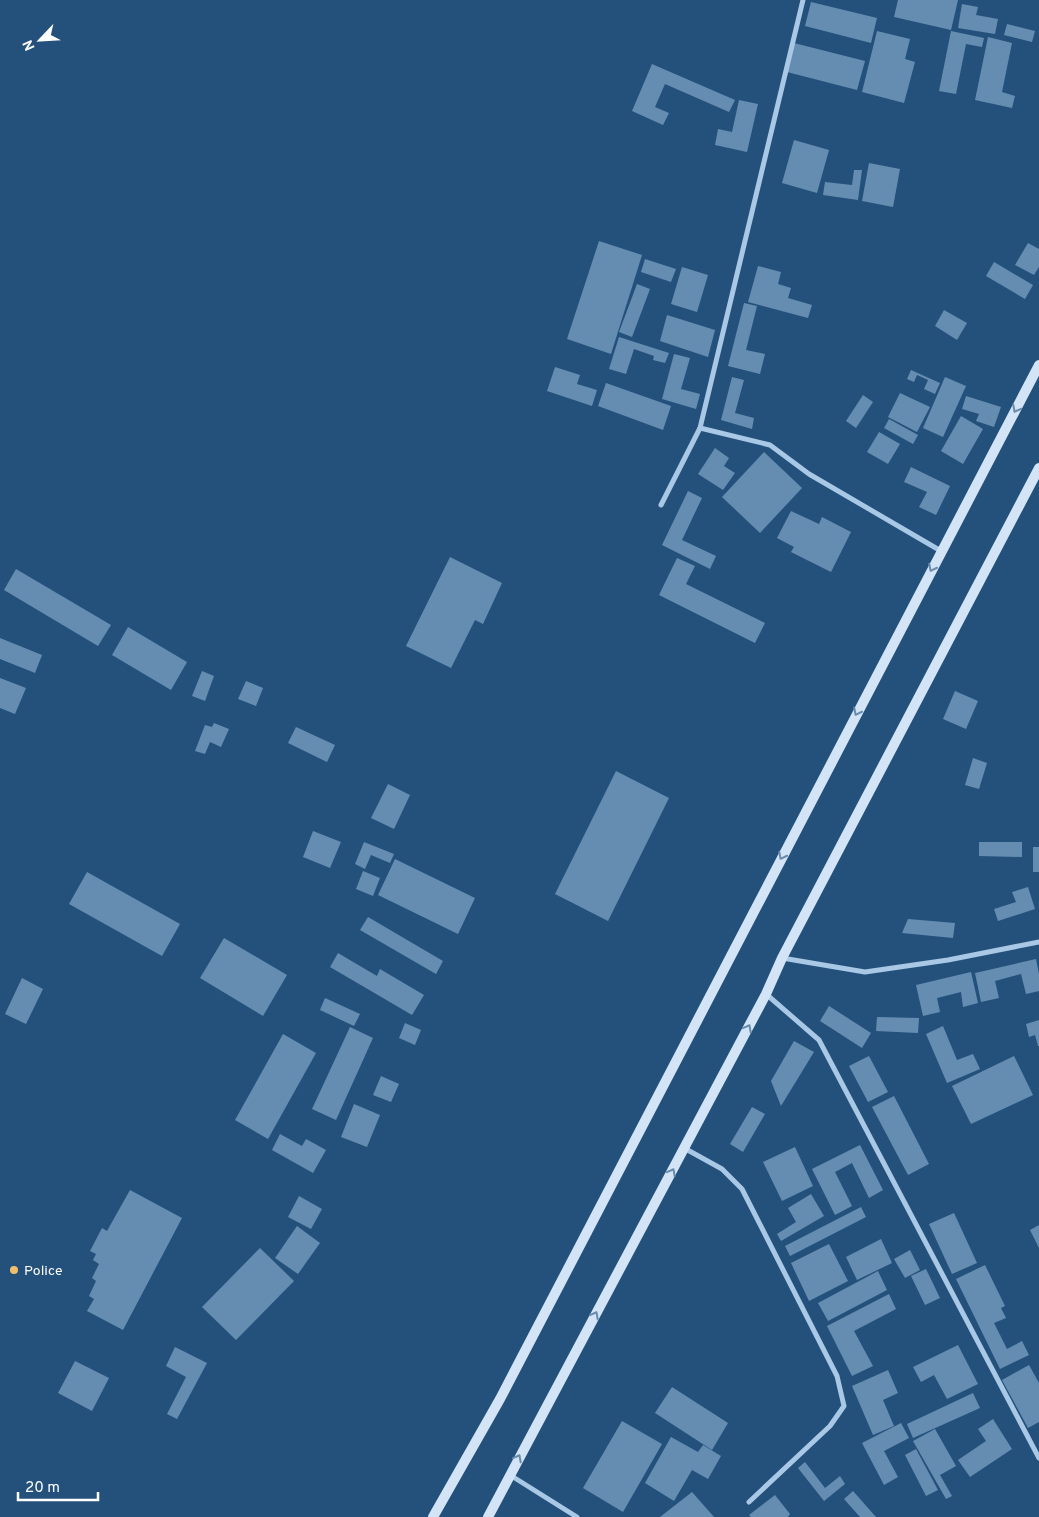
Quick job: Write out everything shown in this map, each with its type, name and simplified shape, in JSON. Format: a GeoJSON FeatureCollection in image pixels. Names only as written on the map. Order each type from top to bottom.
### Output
{"type":"FeatureCollection","features":[{"type":"Feature","properties":{"kind":"main road"},"geometry":{"type":"LineString","coordinates":[[433,1517],[505,1390],[1039,366]]}},
{"type":"Feature","properties":{"kind":"main road"},"geometry":{"type":"LineString","coordinates":[[488,1517],[509,1474],[766,994],[782,958],[1039,468]]}},
{"type":"Feature","properties":{"kind":"street"},"geometry":{"type":"LineString","coordinates":[[661,506],[700,428],[803,0]]}},
{"type":"Feature","properties":{"kind":"street"},"geometry":{"type":"LineString","coordinates":[[700,428],[770,445],[809,474],[941,551]]}},
{"type":"Feature","properties":{"kind":"street"},"geometry":{"type":"LineString","coordinates":[[782,958],[865,972],[948,960],[1039,942]]}},
{"type":"Feature","properties":{"kind":"street"},"geometry":{"type":"LineString","coordinates":[[766,994],[820,1040],[1039,1458]]}},
{"type":"Feature","properties":{"kind":"street"},"geometry":{"type":"LineString","coordinates":[[684,1148],[722,1169],[742,1189],[837,1376],[844,1406],[830,1426],[749,1502]]}},
{"type":"Feature","properties":{"kind":"street"},"geometry":{"type":"LineString","coordinates":[[509,1474],[577,1517]]}},
{"type":"Feature","properties":{"kind":"building"},"geometry":{"type":"Polygon","coordinates":[[[898,0],[958,0],[951,30],[894,17],[898,0]]]}},
{"type":"Feature","properties":{"kind":"building"},"geometry":{"type":"Polygon","coordinates":[[[811,2],[877,18],[871,43],[805,26],[811,2]]]}},
{"type":"Feature","properties":{"kind":"building"},"geometry":{"type":"Polygon","coordinates":[[[962,4],[978,7],[976,15],[998,19],[995,34],[958,28],[962,4]]]}},
{"type":"Feature","properties":{"kind":"building"},"geometry":{"type":"Polygon","coordinates":[[[1007,24],[1035,31],[1032,42],[1004,35],[1007,24]]]}},
{"type":"Feature","properties":{"kind":"building"},"geometry":{"type":"Polygon","coordinates":[[[877,31],[910,39],[905,59],[915,62],[904,103],[862,92],[877,31]]]}},
{"type":"Feature","properties":{"kind":"building"},"geometry":{"type":"Polygon","coordinates":[[[951,31],[984,38],[982,47],[966,44],[956,94],[939,91],[951,31]]]}},
{"type":"Feature","properties":{"kind":"building"},"geometry":{"type":"Polygon","coordinates":[[[988,37],[1012,43],[1002,92],[1015,96],[1012,108],[975,100],[988,37]]]}},
{"type":"Feature","properties":{"kind":"building"},"geometry":{"type":"Polygon","coordinates":[[[794,43],[865,61],[857,90],[787,72],[794,43]]]}},
{"type":"Feature","properties":{"kind":"building"},"geometry":{"type":"Polygon","coordinates":[[[652,64],[735,100],[729,112],[665,84],[655,107],[669,113],[663,125],[632,111],[652,64]]]}},
{"type":"Feature","properties":{"kind":"building"},"geometry":{"type":"Polygon","coordinates":[[[739,100],[758,104],[747,152],[715,145],[718,129],[732,132],[739,100]]]}},
{"type":"Feature","properties":{"kind":"building"},"geometry":{"type":"Polygon","coordinates":[[[794,140],[829,150],[817,193],[782,183],[794,140]]]}},
{"type":"Feature","properties":{"kind":"building"},"geometry":{"type":"Polygon","coordinates":[[[869,163],[900,169],[893,207],[862,201],[869,163]]]}},
{"type":"Feature","properties":{"kind":"building"},"geometry":{"type":"Polygon","coordinates":[[[854,170],[862,170],[858,200],[823,195],[825,182],[852,185],[854,170]]]}},
{"type":"Feature","properties":{"kind":"building"},"geometry":{"type":"Polygon","coordinates":[[[599,241],[642,255],[611,354],[567,339],[599,241]]]}},
{"type":"Feature","properties":{"kind":"building"},"geometry":{"type":"Polygon","coordinates":[[[1028,243],[1039,249],[1039,267],[1034,275],[1015,265],[1028,243]]]}},
{"type":"Feature","properties":{"kind":"building"},"geometry":{"type":"Polygon","coordinates":[[[645,259],[676,269],[671,282],[641,272],[645,259]]]}},
{"type":"Feature","properties":{"kind":"building"},"geometry":{"type":"Polygon","coordinates":[[[994,262],[1033,285],[1025,299],[986,276],[994,262]]]}},
{"type":"Feature","properties":{"kind":"building"},"geometry":{"type":"Polygon","coordinates":[[[758,266],[781,272],[778,284],[791,288],[788,298],[812,305],[808,318],[748,302],[758,266]]]}},
{"type":"Feature","properties":{"kind":"building"},"geometry":{"type":"Polygon","coordinates":[[[682,267],[708,275],[697,312],[671,304],[682,267]]]}},
{"type":"Feature","properties":{"kind":"building"},"geometry":{"type":"Polygon","coordinates":[[[637,284],[650,289],[632,337],[619,332],[637,284]]]}},
{"type":"Feature","properties":{"kind":"building"},"geometry":{"type":"Polygon","coordinates":[[[744,303],[757,306],[746,350],[765,354],[760,374],[728,366],[744,303]]]}},
{"type":"Feature","properties":{"kind":"building"},"geometry":{"type":"Polygon","coordinates":[[[944,310],[967,323],[957,340],[935,326],[944,310]]]}},
{"type":"Feature","properties":{"kind":"building"},"geometry":{"type":"Polygon","coordinates":[[[667,315],[715,330],[708,357],[660,341],[667,315]]]}},
{"type":"Feature","properties":{"kind":"building"},"geometry":{"type":"Polygon","coordinates":[[[619,337],[669,353],[665,363],[653,360],[654,356],[634,349],[626,374],[609,369],[619,337]]]}},
{"type":"Feature","properties":{"kind":"building"},"geometry":{"type":"Polygon","coordinates":[[[674,354],[690,358],[681,389],[700,394],[696,409],[662,399],[674,354]]]}},
{"type":"Feature","properties":{"kind":"building"},"geometry":{"type":"Polygon","coordinates":[[[555,367],[580,375],[577,384],[597,390],[592,406],[547,391],[555,367]]]}},
{"type":"Feature","properties":{"kind":"building"},"geometry":{"type":"Polygon","coordinates":[[[911,370],[940,383],[935,394],[924,389],[928,380],[917,375],[914,382],[907,379],[911,370]]]}},
{"type":"Feature","properties":{"kind":"building"},"geometry":{"type":"Polygon","coordinates":[[[732,377],[744,380],[735,413],[754,418],[752,429],[721,420],[732,377]]]}},
{"type":"Feature","properties":{"kind":"building"},"geometry":{"type":"Polygon","coordinates":[[[945,377],[966,386],[943,437],[923,428],[945,377]]]}},
{"type":"Feature","properties":{"kind":"building"},"geometry":{"type":"Polygon","coordinates":[[[606,383],[671,406],[663,430],[598,406],[606,383]]]}},
{"type":"Feature","properties":{"kind":"building"},"geometry":{"type":"Polygon","coordinates":[[[900,393],[930,407],[917,432],[888,417],[900,393]]]}},
{"type":"Feature","properties":{"kind":"building"},"geometry":{"type":"Polygon","coordinates":[[[863,395],[873,402],[856,428],[846,421],[863,395]]]}},
{"type":"Feature","properties":{"kind":"building"},"geometry":{"type":"Polygon","coordinates":[[[966,396],[1001,407],[994,427],[976,421],[979,414],[962,409],[966,396]]]}},
{"type":"Feature","properties":{"kind":"building"},"geometry":{"type":"Polygon","coordinates":[[[961,416],[983,429],[963,464],[941,451],[961,416]]]}},
{"type":"Feature","properties":{"kind":"building"},"geometry":{"type":"Polygon","coordinates":[[[889,419],[918,435],[913,444],[884,428],[889,419]]]}},
{"type":"Feature","properties":{"kind":"building"},"geometry":{"type":"Polygon","coordinates":[[[879,432],[900,444],[888,464],[867,452],[879,432]]]}},
{"type":"Feature","properties":{"kind":"building"},"geometry":{"type":"Polygon","coordinates":[[[715,448],[729,458],[724,466],[735,473],[723,490],[698,474],[715,448]]]}},
{"type":"Feature","properties":{"kind":"building"},"geometry":{"type":"Polygon","coordinates":[[[764,452],[802,488],[760,533],[722,497],[764,452]]]}},
{"type":"Feature","properties":{"kind":"building"},"geometry":{"type":"Polygon","coordinates":[[[911,467],[950,486],[936,515],[919,507],[927,492],[904,482],[911,467]]]}},
{"type":"Feature","properties":{"kind":"building"},"geometry":{"type":"Polygon","coordinates":[[[688,491],[702,498],[682,540],[716,556],[710,569],[662,545],[688,491]]]}},
{"type":"Feature","properties":{"kind":"building"},"geometry":{"type":"Polygon","coordinates":[[[791,511],[819,524],[822,517],[851,532],[831,572],[791,552],[794,547],[777,538],[791,511]]]}},
{"type":"Feature","properties":{"kind":"building"},"geometry":{"type":"Polygon","coordinates":[[[450,557],[502,583],[483,624],[475,620],[451,668],[406,646],[450,557]]]}},
{"type":"Feature","properties":{"kind":"building"},"geometry":{"type":"Polygon","coordinates":[[[677,558],[695,566],[686,584],[765,623],[755,643],[659,595],[677,558]]]}},
{"type":"Feature","properties":{"kind":"building"},"geometry":{"type":"Polygon","coordinates":[[[16,569],[111,625],[98,646],[4,590],[16,569]]]}},
{"type":"Feature","properties":{"kind":"building"},"geometry":{"type":"Polygon","coordinates":[[[128,627],[187,662],[171,690],[112,655],[128,627]]]}},
{"type":"Feature","properties":{"kind":"building"},"geometry":{"type":"Polygon","coordinates":[[[0,638],[42,655],[35,673],[0,659],[0,638]]]}},
{"type":"Feature","properties":{"kind":"building"},"geometry":{"type":"Polygon","coordinates":[[[202,671],[214,676],[205,701],[192,696],[202,671]]]}},
{"type":"Feature","properties":{"kind":"building"},"geometry":{"type":"Polygon","coordinates":[[[0,678],[26,688],[15,714],[0,708],[0,678]]]}},
{"type":"Feature","properties":{"kind":"building"},"geometry":{"type":"Polygon","coordinates":[[[246,681],[263,688],[256,706],[238,699],[246,681]]]}},
{"type":"Feature","properties":{"kind":"building"},"geometry":{"type":"Polygon","coordinates":[[[955,691],[978,701],[966,729],[943,719],[955,691]]]}},
{"type":"Feature","properties":{"kind":"building"},"geometry":{"type":"Polygon","coordinates":[[[214,723],[229,729],[221,747],[210,742],[205,754],[195,751],[205,725],[212,727],[214,723]]]}},
{"type":"Feature","properties":{"kind":"building"},"geometry":{"type":"Polygon","coordinates":[[[296,727],[335,745],[327,762],[288,743],[296,727]]]}},
{"type":"Feature","properties":{"kind":"building"},"geometry":{"type":"Polygon","coordinates":[[[973,758],[987,763],[979,789],[965,785],[973,758]]]}},
{"type":"Feature","properties":{"kind":"building"},"geometry":{"type":"Polygon","coordinates":[[[616,771],[669,798],[608,921],[555,894],[616,771]]]}},
{"type":"Feature","properties":{"kind":"building"},"geometry":{"type":"Polygon","coordinates":[[[388,784],[410,795],[394,829],[371,818],[388,784]]]}},
{"type":"Feature","properties":{"kind":"building"},"geometry":{"type":"Polygon","coordinates":[[[313,831],[341,842],[330,868],[303,857],[313,831]]]}},
{"type":"Feature","properties":{"kind":"building"},"geometry":{"type":"Polygon","coordinates":[[[364,842],[394,854],[390,863],[371,855],[365,869],[355,864],[364,842]]]}},
{"type":"Feature","properties":{"kind":"building"},"geometry":{"type":"Polygon","coordinates":[[[979,842],[1022,842],[1022,857],[979,856],[979,842]]]}},
{"type":"Feature","properties":{"kind":"building"},"geometry":{"type":"Polygon","coordinates":[[[1033,847],[1039,847],[1039,872],[1033,872],[1033,847]]]}},
{"type":"Feature","properties":{"kind":"building"},"geometry":{"type":"Polygon","coordinates":[[[395,859],[475,898],[458,934],[378,895],[395,859]]]}},
{"type":"Feature","properties":{"kind":"building"},"geometry":{"type":"Polygon","coordinates":[[[363,871],[380,878],[373,896],[356,889],[363,871]]]}},
{"type":"Feature","properties":{"kind":"building"},"geometry":{"type":"Polygon","coordinates":[[[87,872],[180,924],[162,956],[69,904],[87,872]]]}},
{"type":"Feature","properties":{"kind":"building"},"geometry":{"type":"Polygon","coordinates":[[[1028,887],[1035,909],[998,921],[994,909],[1016,902],[1012,892],[1028,887]]]}},
{"type":"Feature","properties":{"kind":"building"},"geometry":{"type":"Polygon","coordinates":[[[368,917],[443,961],[436,974],[360,930],[368,917]]]}},
{"type":"Feature","properties":{"kind":"building"},"geometry":{"type":"Polygon","coordinates":[[[908,919],[955,923],[953,938],[902,933],[908,919]]]}},
{"type":"Feature","properties":{"kind":"building"},"geometry":{"type":"Polygon","coordinates":[[[224,938],[287,975],[263,1016],[200,978],[224,938]]]}},
{"type":"Feature","properties":{"kind":"building"},"geometry":{"type":"Polygon","coordinates":[[[338,953],[377,976],[380,969],[424,995],[412,1015],[330,967],[338,953]]]}},
{"type":"Feature","properties":{"kind":"building"},"geometry":{"type":"Polygon","coordinates":[[[1036,959],[1039,974],[1039,991],[1026,994],[1021,974],[995,981],[999,998],[981,1002],[975,973],[1036,959]]]}},
{"type":"Feature","properties":{"kind":"building"},"geometry":{"type":"Polygon","coordinates":[[[971,972],[978,1003],[963,1007],[961,992],[937,998],[940,1012],[923,1016],[916,985],[971,972]]]}},
{"type":"Feature","properties":{"kind":"building"},"geometry":{"type":"Polygon","coordinates":[[[22,978],[43,989],[26,1024],[5,1014],[22,978]]]}},
{"type":"Feature","properties":{"kind":"building"},"geometry":{"type":"Polygon","coordinates":[[[325,998],[360,1014],[354,1026],[320,1010],[325,998]]]}},
{"type":"Feature","properties":{"kind":"building"},"geometry":{"type":"Polygon","coordinates":[[[829,1006],[871,1033],[862,1048],[820,1021],[829,1006]]]}},
{"type":"Feature","properties":{"kind":"building"},"geometry":{"type":"Polygon","coordinates":[[[877,1017],[919,1018],[918,1033],[876,1031],[877,1017]]]}},
{"type":"Feature","properties":{"kind":"building"},"geometry":{"type":"Polygon","coordinates":[[[1039,1020],[1038,1046],[1035,1035],[1029,1037],[1026,1024],[1039,1020]]]}},
{"type":"Feature","properties":{"kind":"building"},"geometry":{"type":"Polygon","coordinates":[[[405,1023],[421,1030],[415,1045],[399,1038],[405,1023]]]}},
{"type":"Feature","properties":{"kind":"building"},"geometry":{"type":"Polygon","coordinates":[[[943,1026],[957,1060],[973,1054],[980,1069],[947,1083],[926,1034],[943,1026]]]}},
{"type":"Feature","properties":{"kind":"building"},"geometry":{"type":"Polygon","coordinates":[[[350,1027],[373,1038],[336,1120],[312,1109],[350,1027]]]}},
{"type":"Feature","properties":{"kind":"building"},"geometry":{"type":"Polygon","coordinates":[[[283,1034],[316,1053],[268,1139],[235,1120],[283,1034]]]}},
{"type":"Feature","properties":{"kind":"building"},"geometry":{"type":"Polygon","coordinates":[[[794,1041],[814,1052],[781,1106],[771,1081],[794,1041]]]}},
{"type":"Feature","properties":{"kind":"building"},"geometry":{"type":"Polygon","coordinates":[[[869,1056],[888,1092],[868,1102],[849,1066],[869,1056]]]}},
{"type":"Feature","properties":{"kind":"building"},"geometry":{"type":"Polygon","coordinates":[[[1014,1056],[1033,1095],[971,1124],[952,1086],[1014,1056]]]}},
{"type":"Feature","properties":{"kind":"building"},"geometry":{"type":"Polygon","coordinates":[[[381,1076],[399,1084],[391,1102],[373,1095],[381,1076]]]}},
{"type":"Feature","properties":{"kind":"building"},"geometry":{"type":"Polygon","coordinates":[[[894,1096],[929,1164],[908,1175],[872,1107],[894,1096]]]}},
{"type":"Feature","properties":{"kind":"building"},"geometry":{"type":"Polygon","coordinates":[[[354,1104],[380,1115],[367,1147],[341,1137],[354,1104]]]}},
{"type":"Feature","properties":{"kind":"building"},"geometry":{"type":"Polygon","coordinates":[[[752,1107],[765,1114],[743,1152],[730,1144],[752,1107]]]}},
{"type":"Feature","properties":{"kind":"building"},"geometry":{"type":"Polygon","coordinates":[[[280,1134],[302,1146],[306,1139],[326,1150],[313,1173],[272,1150],[280,1134]]]}},
{"type":"Feature","properties":{"kind":"building"},"geometry":{"type":"Polygon","coordinates":[[[860,1145],[883,1190],[869,1198],[852,1163],[835,1172],[852,1206],[835,1215],[812,1169],[860,1145]]]}},
{"type":"Feature","properties":{"kind":"building"},"geometry":{"type":"Polygon","coordinates":[[[795,1147],[813,1186],[782,1201],[763,1162],[795,1147]]]}},
{"type":"Feature","properties":{"kind":"building"},"geometry":{"type":"Polygon","coordinates":[[[130,1190],[182,1218],[123,1330],[87,1311],[94,1299],[89,1296],[96,1281],[92,1278],[99,1264],[93,1260],[96,1254],[90,1251],[102,1228],[107,1231],[130,1190]]]}},
{"type":"Feature","properties":{"kind":"building"},"geometry":{"type":"Polygon","coordinates":[[[811,1194],[824,1216],[781,1241],[777,1234],[796,1222],[788,1208],[811,1194]]]}},
{"type":"Feature","properties":{"kind":"building"},"geometry":{"type":"Polygon","coordinates":[[[299,1196],[322,1209],[311,1229],[288,1217],[299,1196]]]}},
{"type":"Feature","properties":{"kind":"building"},"geometry":{"type":"Polygon","coordinates":[[[861,1207],[866,1217],[790,1256],[785,1246],[861,1207]]]}},
{"type":"Feature","properties":{"kind":"building"},"geometry":{"type":"Polygon","coordinates":[[[954,1213],[977,1263],[952,1274],[929,1224],[954,1213]]]}},
{"type":"Feature","properties":{"kind":"building"},"geometry":{"type":"Polygon","coordinates":[[[1039,1225],[1039,1248],[1030,1230],[1039,1225]]]}},
{"type":"Feature","properties":{"kind":"building"},"geometry":{"type":"Polygon","coordinates":[[[297,1226],[320,1243],[298,1274],[275,1258],[297,1226]]]}},
{"type":"Feature","properties":{"kind":"building"},"geometry":{"type":"Polygon","coordinates":[[[881,1239],[892,1263],[857,1280],[846,1257],[881,1239]]]}},
{"type":"Feature","properties":{"kind":"building"},"geometry":{"type":"Polygon","coordinates":[[[829,1244],[848,1281],[809,1301],[791,1263],[829,1244]]]}},
{"type":"Feature","properties":{"kind":"building"},"geometry":{"type":"Polygon","coordinates":[[[260,1248],[294,1281],[236,1340],[202,1307],[260,1248]]]}},
{"type":"Feature","properties":{"kind":"building"},"geometry":{"type":"Polygon","coordinates":[[[910,1250],[920,1270],[905,1278],[894,1259],[910,1250]]]}},
{"type":"Feature","properties":{"kind":"building"},"geometry":{"type":"Polygon","coordinates":[[[985,1265],[1005,1306],[1001,1308],[1006,1318],[994,1323],[1007,1349],[1022,1341],[1029,1355],[1000,1369],[956,1279],[985,1265]]]}},
{"type":"Feature","properties":{"kind":"building"},"geometry":{"type":"Polygon","coordinates":[[[926,1269],[940,1298],[925,1305],[911,1276],[926,1269]]]}},
{"type":"Feature","properties":{"kind":"building"},"geometry":{"type":"Polygon","coordinates":[[[878,1271],[887,1290],[828,1321],[818,1303],[878,1271]]]}},
{"type":"Feature","properties":{"kind":"building"},"geometry":{"type":"Polygon","coordinates":[[[889,1294],[896,1309],[854,1331],[873,1366],[852,1376],[827,1326],[889,1294]]]}},
{"type":"Feature","properties":{"kind":"building"},"geometry":{"type":"Polygon","coordinates":[[[958,1345],[978,1384],[947,1399],[934,1375],[921,1382],[913,1367],[958,1345]]]}},
{"type":"Feature","properties":{"kind":"building"},"geometry":{"type":"Polygon","coordinates":[[[175,1347],[207,1363],[177,1419],[167,1414],[186,1377],[166,1366],[175,1347]]]}},
{"type":"Feature","properties":{"kind":"building"},"geometry":{"type":"Polygon","coordinates":[[[75,1361],[109,1378],[92,1411],[58,1393],[75,1361]]]}},
{"type":"Feature","properties":{"kind":"building"},"geometry":{"type":"Polygon","coordinates":[[[1029,1365],[1039,1383],[1039,1422],[1028,1428],[1002,1380],[1029,1365]]]}},
{"type":"Feature","properties":{"kind":"building"},"geometry":{"type":"Polygon","coordinates":[[[888,1370],[898,1393],[883,1400],[894,1426],[873,1435],[852,1386],[888,1370]]]}},
{"type":"Feature","properties":{"kind":"building"},"geometry":{"type":"Polygon","coordinates":[[[672,1387],[728,1423],[712,1450],[655,1413],[672,1387]]]}},
{"type":"Feature","properties":{"kind":"building"},"geometry":{"type":"Polygon","coordinates":[[[973,1393],[980,1408],[913,1438],[907,1424],[973,1393]]]}},
{"type":"Feature","properties":{"kind":"building"},"geometry":{"type":"Polygon","coordinates":[[[993,1419],[1012,1449],[970,1477],[958,1460],[986,1441],[978,1429],[993,1419]]]}},
{"type":"Feature","properties":{"kind":"building"},"geometry":{"type":"Polygon","coordinates":[[[622,1421],[662,1444],[623,1512],[583,1488],[622,1421]]]}},
{"type":"Feature","properties":{"kind":"building"},"geometry":{"type":"Polygon","coordinates":[[[901,1423],[909,1438],[884,1451],[898,1477],[884,1485],[862,1443],[901,1423]]]}},
{"type":"Feature","properties":{"kind":"building"},"geometry":{"type":"Polygon","coordinates":[[[935,1429],[956,1466],[940,1475],[952,1496],[946,1499],[913,1441],[935,1429]]]}},
{"type":"Feature","properties":{"kind":"building"},"geometry":{"type":"Polygon","coordinates":[[[671,1437],[698,1452],[703,1445],[721,1456],[708,1479],[692,1470],[674,1501],[645,1483],[671,1437]]]}},
{"type":"Feature","properties":{"kind":"building"},"geometry":{"type":"Polygon","coordinates":[[[916,1449],[938,1490],[926,1496],[905,1455],[916,1449]]]}},
{"type":"Feature","properties":{"kind":"building"},"geometry":{"type":"Polygon","coordinates":[[[805,1462],[825,1488],[840,1476],[845,1484],[824,1501],[798,1468],[805,1462]]]}},
{"type":"Feature","properties":{"kind":"building"},"geometry":{"type":"Polygon","coordinates":[[[853,1491],[876,1517],[860,1517],[844,1499],[853,1491]]]}},
{"type":"Feature","properties":{"kind":"building"},"geometry":{"type":"Polygon","coordinates":[[[692,1492],[714,1517],[660,1517],[692,1492]]]}},
{"type":"Feature","properties":{"kind":"building"},"geometry":{"type":"Polygon","coordinates":[[[775,1495],[790,1514],[788,1517],[751,1517],[749,1515],[775,1495]]]}},
{"type":"Feature","properties":{"kind":"place","name":"Police"},"geometry":{"type":"Point","coordinates":[14,1270]}}]}
